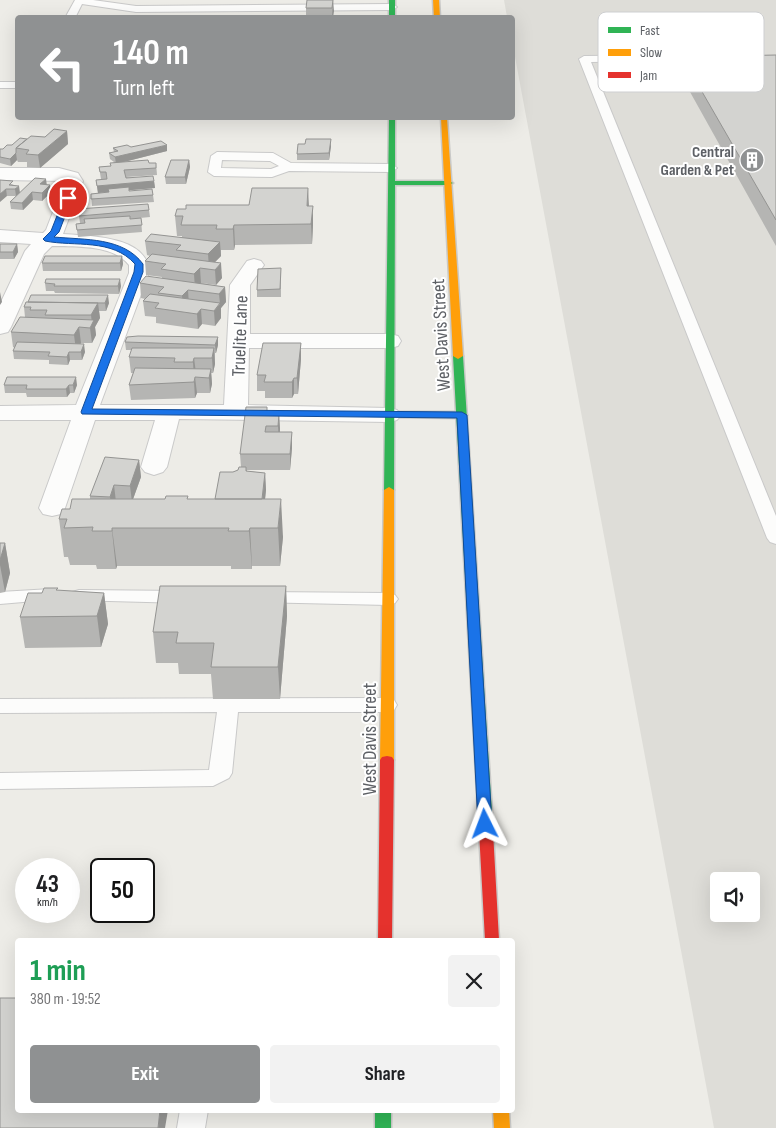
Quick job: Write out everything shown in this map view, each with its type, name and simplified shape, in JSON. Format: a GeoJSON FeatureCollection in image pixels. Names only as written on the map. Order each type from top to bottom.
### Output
{"type":"FeatureCollection","features":[{"type":"Feature","properties":{"kind":"main road"},"geometry":{"type":"LineString","coordinates":[[436,0],[437,15]]}},
{"type":"Feature","properties":{"kind":"main road","name":"West Davis Street"},"geometry":{"type":"LineString","coordinates":[[385,938],[392,120]]}},
{"type":"Feature","properties":{"kind":"main road","name":"West Davis Street"},"geometry":{"type":"LineString","coordinates":[[444,120],[492,938]]}},
{"type":"Feature","properties":{"kind":"main road"},"geometry":{"type":"LineString","coordinates":[[391,183],[449,183]]}},
{"type":"Feature","properties":{"kind":"main road"},"geometry":{"type":"LineString","coordinates":[[389,415],[462,415]]}},
{"type":"Feature","properties":{"kind":"main road"},"geometry":{"type":"LineString","coordinates":[[383,1113],[383,1128]]}},
{"type":"Feature","properties":{"kind":"main road"},"geometry":{"type":"LineString","coordinates":[[501,1113],[502,1128]]}},
{"type":"Feature","properties":{"kind":"street"},"geometry":{"type":"LineString","coordinates":[[0,174],[59,174],[71,177],[74,181],[55,232],[35,251],[0,327]]}},
{"type":"Feature","properties":{"kind":"street"},"geometry":{"type":"LineString","coordinates":[[0,236],[102,243],[129,252],[139,264],[139,272],[52,508]]}},
{"type":"Feature","properties":{"kind":"street","name":"Truelite Lane"},"geometry":{"type":"LineString","coordinates":[[236,412],[240,285],[254,265]]}},
{"type":"Feature","properties":{"kind":"street"},"geometry":{"type":"LineString","coordinates":[[239,341],[390,341]]}},
{"type":"Feature","properties":{"kind":"street"},"geometry":{"type":"LineString","coordinates":[[154,467],[168,412]]}},
{"type":"Feature","properties":{"kind":"street"},"geometry":{"type":"LineString","coordinates":[[0,413],[236,412],[389,415]]}},
{"type":"Feature","properties":{"kind":"lane"},"geometry":{"type":"LineString","coordinates":[[72,15],[80,1],[136,9],[392,8]]}},
{"type":"Feature","properties":{"kind":"lane"},"geometry":{"type":"LineString","coordinates":[[598,59],[584,59],[776,538]]}},
{"type":"Feature","properties":{"kind":"lane"},"geometry":{"type":"LineString","coordinates":[[0,85],[15,85]]}},
{"type":"Feature","properties":{"kind":"lane"},"geometry":{"type":"LineString","coordinates":[[288,167],[273,157],[217,156],[214,172],[272,173],[288,167],[391,168]]}},
{"type":"Feature","properties":{"kind":"lane"},"geometry":{"type":"LineString","coordinates":[[0,598],[52,596],[201,597]]}},
{"type":"Feature","properties":{"kind":"lane"},"geometry":{"type":"LineString","coordinates":[[241,598],[388,599]]}},
{"type":"Feature","properties":{"kind":"lane"},"geometry":{"type":"LineString","coordinates":[[0,706],[387,705]]}},
{"type":"Feature","properties":{"kind":"lane"},"geometry":{"type":"LineString","coordinates":[[0,781],[213,778],[221,773],[228,706]]}},
{"type":"Feature","properties":{"kind":"lane"},"geometry":{"type":"LineString","coordinates":[[191,1128],[194,1113]]}},
{"type":"Feature","properties":{"kind":"shaded area"},"geometry":{"type":"Polygon","coordinates":[[[504,0],[776,0],[776,1128],[714,1128],[515,57],[515,15],[507,15],[504,0]]]}},
{"type":"Feature","properties":{"kind":"building"},"geometry":{"type":"Polygon","coordinates":[[[307,0],[333,0],[332,8],[306,8],[307,0]]]}},
{"type":"Feature","properties":{"kind":"building"},"geometry":{"type":"Polygon","coordinates":[[[764,55],[776,55],[776,220],[702,92],[764,92],[764,55]]]}},
{"type":"Feature","properties":{"kind":"building"},"geometry":{"type":"Polygon","coordinates":[[[54,129],[67,131],[38,155],[26,154],[29,150],[16,148],[31,136],[45,137],[54,129]]]}},
{"type":"Feature","properties":{"kind":"building"},"geometry":{"type":"Polygon","coordinates":[[[20,138],[27,139],[16,148],[16,153],[10,159],[0,157],[0,149],[7,145],[12,145],[20,138]]]}},
{"type":"Feature","properties":{"kind":"building"},"geometry":{"type":"Polygon","coordinates":[[[306,139],[331,139],[329,153],[297,154],[298,144],[305,144],[306,139]]]}},
{"type":"Feature","properties":{"kind":"building"},"geometry":{"type":"Polygon","coordinates":[[[161,141],[167,145],[115,157],[109,153],[118,151],[113,148],[127,145],[131,147],[161,141]]]}},
{"type":"Feature","properties":{"kind":"building"},"geometry":{"type":"Polygon","coordinates":[[[148,160],[149,163],[156,163],[156,168],[124,170],[126,178],[153,176],[154,181],[97,186],[96,180],[107,179],[106,172],[100,172],[99,167],[111,166],[110,163],[148,160]]]}},
{"type":"Feature","properties":{"kind":"building"},"geometry":{"type":"Polygon","coordinates":[[[171,160],[189,160],[185,177],[165,177],[171,160]]]}},
{"type":"Feature","properties":{"kind":"building"},"geometry":{"type":"Polygon","coordinates":[[[35,178],[46,179],[40,184],[50,185],[42,193],[32,192],[22,203],[10,202],[35,178]]]}},
{"type":"Feature","properties":{"kind":"building"},"geometry":{"type":"Polygon","coordinates":[[[0,180],[13,181],[9,185],[19,186],[15,189],[6,189],[0,194],[0,180]]]}},
{"type":"Feature","properties":{"kind":"building"},"geometry":{"type":"Polygon","coordinates":[[[129,187],[129,191],[152,189],[153,195],[91,199],[91,194],[109,192],[108,189],[129,187]]]}},
{"type":"Feature","properties":{"kind":"building"},"geometry":{"type":"Polygon","coordinates":[[[252,188],[308,188],[307,206],[313,206],[311,224],[234,225],[233,229],[216,229],[217,225],[181,225],[183,216],[175,216],[177,209],[186,209],[186,205],[249,205],[252,188]]]}},
{"type":"Feature","properties":{"kind":"building"},"geometry":{"type":"Polygon","coordinates":[[[148,204],[149,210],[79,216],[78,209],[148,204]]]}},
{"type":"Feature","properties":{"kind":"building"},"geometry":{"type":"Polygon","coordinates":[[[130,216],[130,219],[141,218],[142,225],[77,230],[76,224],[85,223],[84,219],[130,216]]]}},
{"type":"Feature","properties":{"kind":"building"},"geometry":{"type":"Polygon","coordinates":[[[151,234],[220,242],[208,254],[176,250],[181,245],[145,241],[151,234]]]}},
{"type":"Feature","properties":{"kind":"building"},"geometry":{"type":"Polygon","coordinates":[[[0,244],[17,244],[13,252],[0,252],[0,244]]]}},
{"type":"Feature","properties":{"kind":"building"},"geometry":{"type":"Polygon","coordinates":[[[152,254],[221,263],[215,270],[200,268],[194,274],[161,269],[166,264],[145,261],[152,254]]]}},
{"type":"Feature","properties":{"kind":"building"},"geometry":{"type":"Polygon","coordinates":[[[45,256],[122,256],[120,263],[42,263],[45,256]]]}},
{"type":"Feature","properties":{"kind":"building"},"geometry":{"type":"Polygon","coordinates":[[[281,268],[280,289],[257,290],[258,269],[281,268]]]}},
{"type":"Feature","properties":{"kind":"building"},"geometry":{"type":"Polygon","coordinates":[[[146,276],[225,287],[219,294],[188,290],[182,296],[158,293],[164,287],[140,283],[146,276]]]}},
{"type":"Feature","properties":{"kind":"building"},"geometry":{"type":"Polygon","coordinates":[[[46,279],[120,279],[118,286],[54,286],[55,284],[45,283],[46,279]]]}},
{"type":"Feature","properties":{"kind":"building"},"geometry":{"type":"Polygon","coordinates":[[[150,294],[220,303],[214,311],[201,309],[197,314],[155,308],[159,303],[143,301],[150,294]]]}},
{"type":"Feature","properties":{"kind":"building"},"geometry":{"type":"Polygon","coordinates":[[[31,295],[108,295],[105,303],[28,302],[31,295]]]}},
{"type":"Feature","properties":{"kind":"building"},"geometry":{"type":"Polygon","coordinates":[[[26,302],[98,303],[91,315],[45,315],[47,310],[30,310],[31,307],[24,307],[26,302]]]}},
{"type":"Feature","properties":{"kind":"building"},"geometry":{"type":"Polygon","coordinates":[[[20,317],[94,320],[90,328],[79,327],[74,335],[11,332],[20,317]]]}},
{"type":"Feature","properties":{"kind":"building"},"geometry":{"type":"Polygon","coordinates":[[[127,337],[218,337],[215,345],[125,342],[127,337]]]}},
{"type":"Feature","properties":{"kind":"building"},"geometry":{"type":"Polygon","coordinates":[[[17,342],[84,344],[81,352],[69,352],[67,357],[48,356],[50,352],[13,351],[17,342]]]}},
{"type":"Feature","properties":{"kind":"building"},"geometry":{"type":"Polygon","coordinates":[[[263,343],[301,343],[297,378],[294,378],[292,382],[264,382],[266,375],[257,375],[263,343]]]}},
{"type":"Feature","properties":{"kind":"building"},"geometry":{"type":"Polygon","coordinates":[[[132,348],[214,348],[212,358],[194,358],[193,362],[174,362],[175,358],[129,357],[132,348]]]}},
{"type":"Feature","properties":{"kind":"building"},"geometry":{"type":"Polygon","coordinates":[[[135,368],[211,369],[209,378],[195,377],[194,382],[129,385],[135,368]]]}},
{"type":"Feature","properties":{"kind":"building"},"geometry":{"type":"Polygon","coordinates":[[[7,377],[76,377],[73,385],[69,385],[66,389],[26,389],[27,385],[4,385],[7,377]]]}},
{"type":"Feature","properties":{"kind":"building"},"geometry":{"type":"Polygon","coordinates":[[[246,407],[267,407],[267,414],[279,414],[278,426],[266,426],[265,432],[292,432],[290,454],[240,454],[246,407]]]}},
{"type":"Feature","properties":{"kind":"building"},"geometry":{"type":"Polygon","coordinates":[[[105,457],[139,460],[130,486],[114,485],[110,497],[90,496],[105,457]]]}},
{"type":"Feature","properties":{"kind":"building"},"geometry":{"type":"Polygon","coordinates":[[[239,467],[246,467],[246,471],[265,473],[262,499],[215,499],[220,472],[233,472],[238,470],[239,467]]]}},
{"type":"Feature","properties":{"kind":"building"},"geometry":{"type":"Polygon","coordinates":[[[166,496],[188,496],[187,499],[281,499],[278,528],[250,528],[249,531],[228,531],[229,528],[112,528],[112,531],[92,531],[93,527],[64,528],[67,519],[59,519],[62,509],[70,509],[72,499],[165,499],[166,496]]]}},
{"type":"Feature","properties":{"kind":"building"},"geometry":{"type":"Polygon","coordinates":[[[0,543],[5,543],[0,560],[0,543]]]}},
{"type":"Feature","properties":{"kind":"building"},"geometry":{"type":"Polygon","coordinates":[[[160,586],[286,586],[278,667],[211,667],[214,643],[176,643],[178,632],[153,632],[160,586]]]}},
{"type":"Feature","properties":{"kind":"building"},"geometry":{"type":"Polygon","coordinates":[[[44,588],[104,593],[97,616],[20,617],[28,593],[42,593],[44,588]]]}},
{"type":"Feature","properties":{"kind":"building"},"geometry":{"type":"Polygon","coordinates":[[[0,998],[15,998],[15,1113],[160,1113],[158,1128],[0,1128],[0,998]]]}},
{"type":"Feature","properties":{"kind":"traffic: fast"},"geometry":{"type":"LineString","coordinates":[[392,0],[392,15]]}},
{"type":"Feature","properties":{"kind":"traffic: fast"},"geometry":{"type":"LineString","coordinates":[[389,490],[392,120]]}},
{"type":"Feature","properties":{"kind":"traffic: fast"},"geometry":{"type":"LineString","coordinates":[[391,183],[449,183]]}},
{"type":"Feature","properties":{"kind":"traffic: fast"},"geometry":{"type":"LineString","coordinates":[[458,356],[485,813]]}},
{"type":"Feature","properties":{"kind":"traffic: fast"},"geometry":{"type":"LineString","coordinates":[[383,1113],[383,1128]]}},
{"type":"Feature","properties":{"kind":"traffic: slow"},"geometry":{"type":"LineString","coordinates":[[436,0],[437,15]]}},
{"type":"Feature","properties":{"kind":"traffic: slow"},"geometry":{"type":"LineString","coordinates":[[444,120],[458,356]]}},
{"type":"Feature","properties":{"kind":"traffic: slow"},"geometry":{"type":"LineString","coordinates":[[389,415],[462,415]]}},
{"type":"Feature","properties":{"kind":"traffic: slow"},"geometry":{"type":"LineString","coordinates":[[387,760],[389,490]]}},
{"type":"Feature","properties":{"kind":"traffic: slow"},"geometry":{"type":"LineString","coordinates":[[501,1113],[502,1128]]}},
{"type":"Feature","properties":{"kind":"traffic: jam"},"geometry":{"type":"LineString","coordinates":[[385,938],[387,760]]}},
{"type":"Feature","properties":{"kind":"traffic: jam"},"geometry":{"type":"LineString","coordinates":[[485,813],[492,938]]}},
{"type":"Feature","properties":{"kind":"place","name":"Central Garden & Pet"},"geometry":{"type":"Point","coordinates":[752,160]}},
{"type":"Feature","properties":{"kind":"route"},"geometry":{"type":"LineString","coordinates":[[68,198],[55,232],[48,239],[102,243],[129,252],[139,264],[139,272],[86,412],[462,415],[485,824]]}}]}
